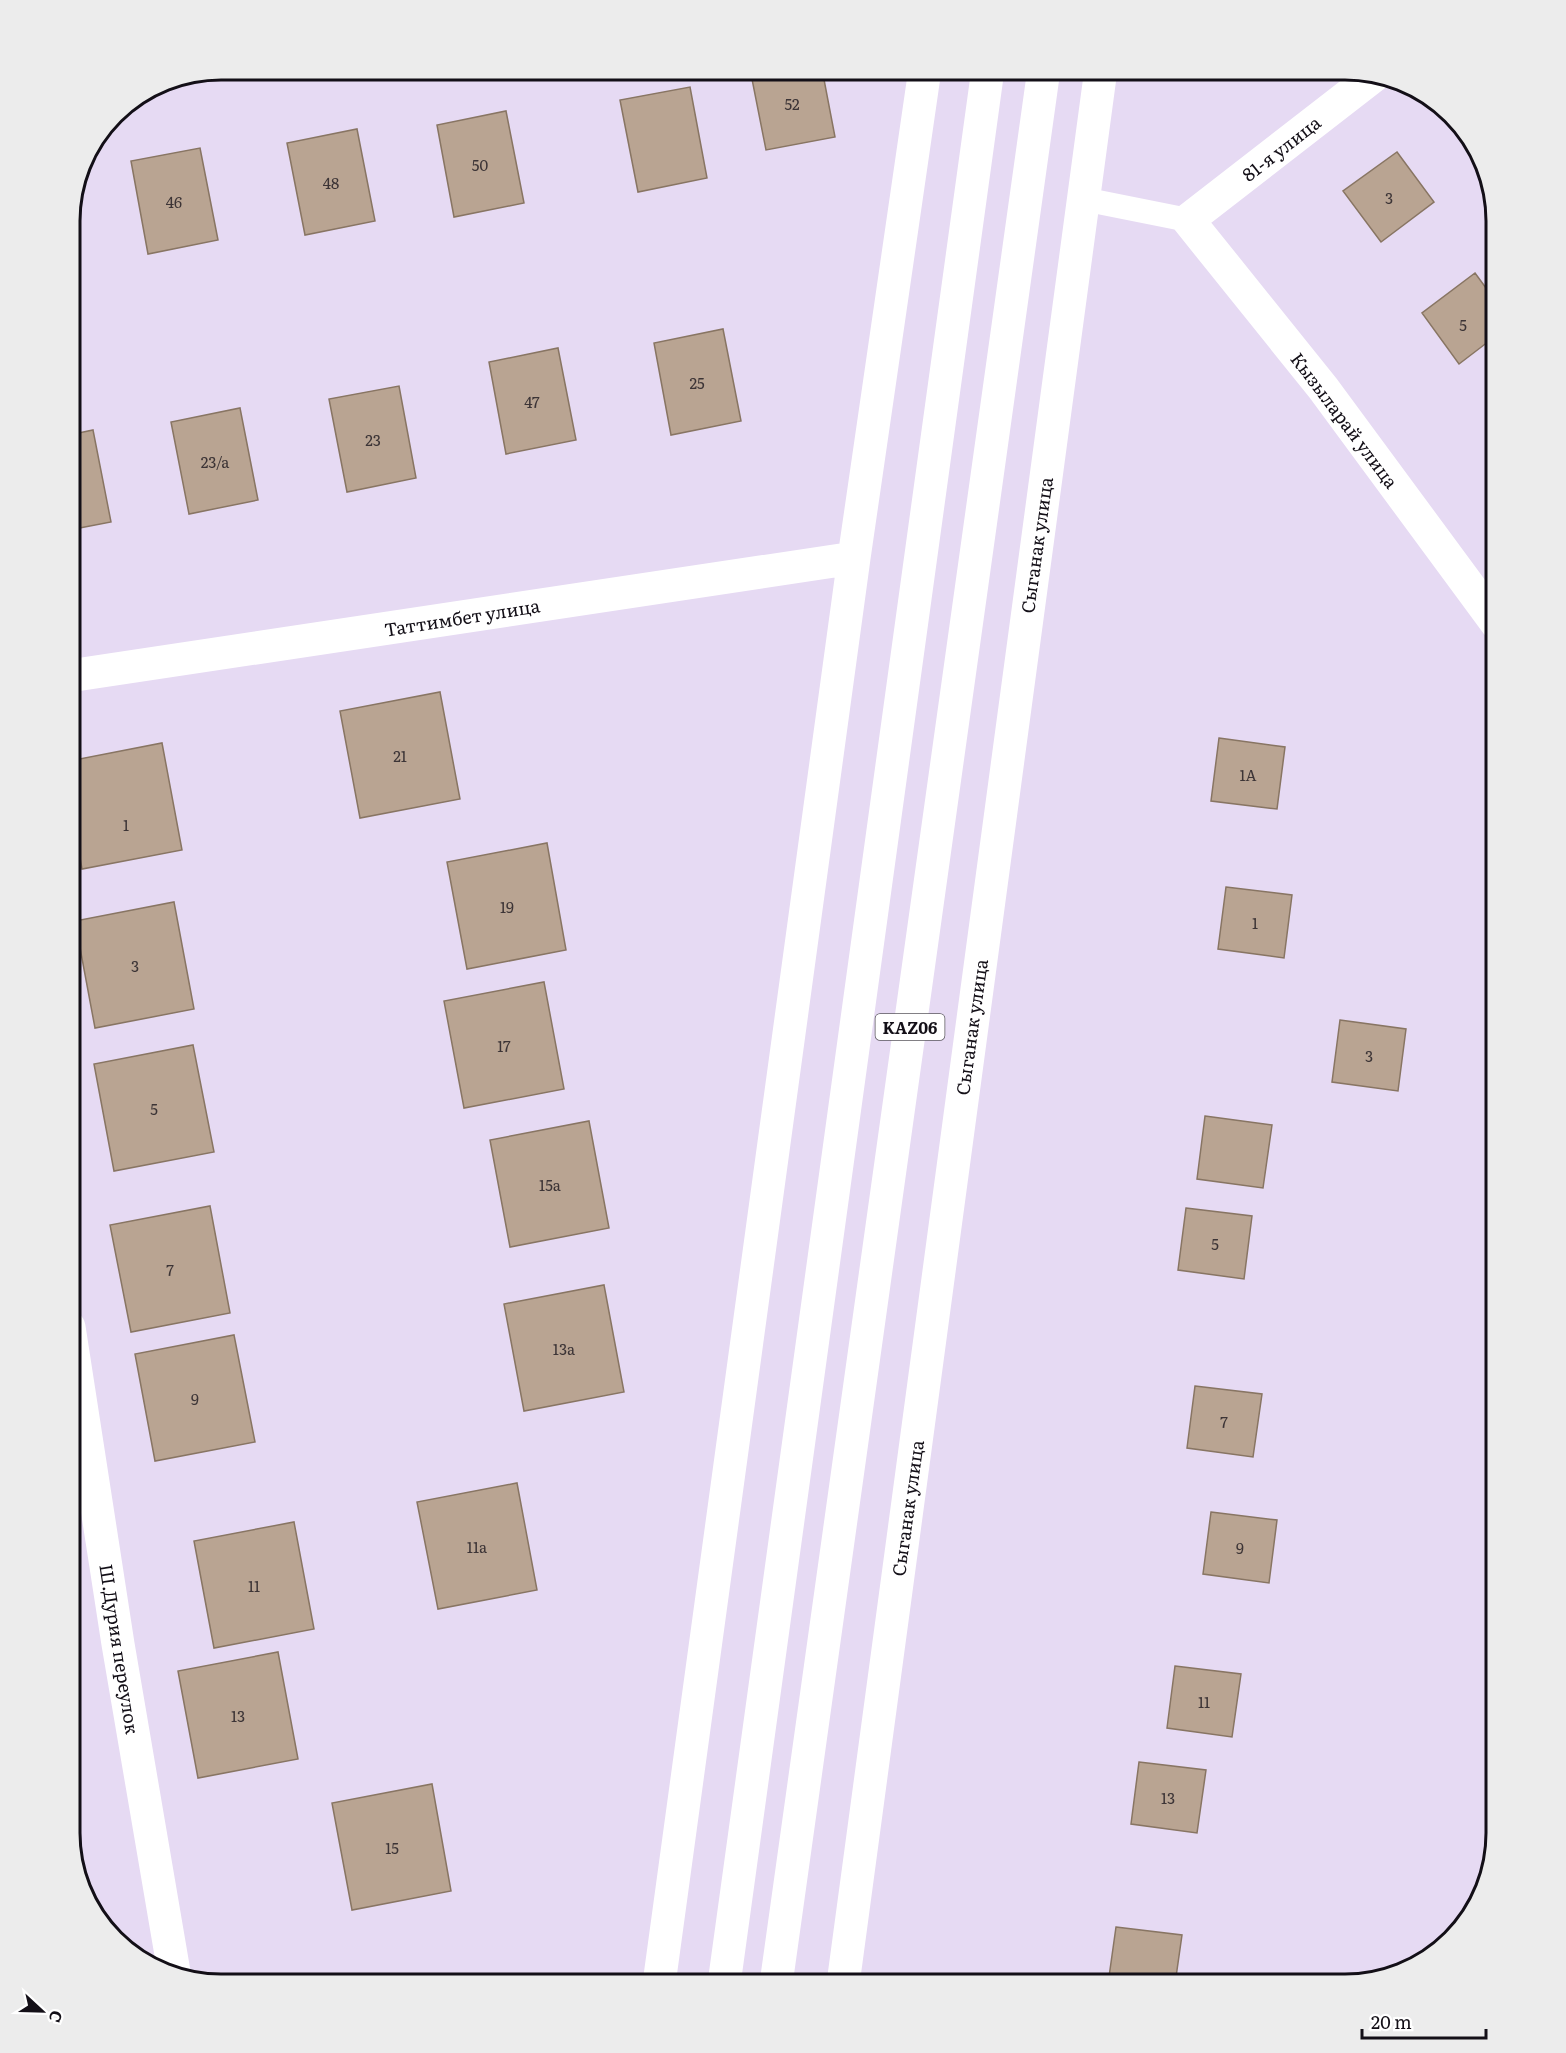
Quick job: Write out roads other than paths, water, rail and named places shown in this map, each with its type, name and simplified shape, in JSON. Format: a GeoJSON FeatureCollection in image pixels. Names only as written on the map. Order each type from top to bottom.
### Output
{"type":"FeatureCollection","features":[{"type":"Feature","properties":{"kind":"main road"},"geometry":{"type":"LineString","coordinates":[[660,1974],[854,558],[923,80]]}},
{"type":"Feature","properties":{"kind":"main road","name":"KАZ06"},"geometry":{"type":"LineString","coordinates":[[725,1974],[986,80]]}},
{"type":"Feature","properties":{"kind":"main road","name":"KАZ06"},"geometry":{"type":"LineString","coordinates":[[777,1974],[1042,80]]}},
{"type":"Feature","properties":{"kind":"main road","name":"Сыганак улица"},"geometry":{"type":"LineString","coordinates":[[844,1974],[1099,80]]}},
{"type":"Feature","properties":{"kind":"main road","name":"81-я улица"},"geometry":{"type":"LineString","coordinates":[[1188,220],[1367,81]]}},
{"type":"Feature","properties":{"kind":"main road","name":"Кызыларай улица"},"geometry":{"type":"LineString","coordinates":[[1188,220],[1323,388],[1486,609]]}},
{"type":"Feature","properties":{"kind":"main road","name":"Таттимбет улица"},"geometry":{"type":"LineString","coordinates":[[80,674],[854,558]]}},
{"type":"Feature","properties":{"kind":"main road","name":"Ш.Дурия переулок"},"geometry":{"type":"LineString","coordinates":[[80,1398],[118,1644],[173,1965]]}},
{"type":"Feature","properties":{"kind":"lane"},"geometry":{"type":"LineString","coordinates":[[1083,199],[1188,220]]}}]}
